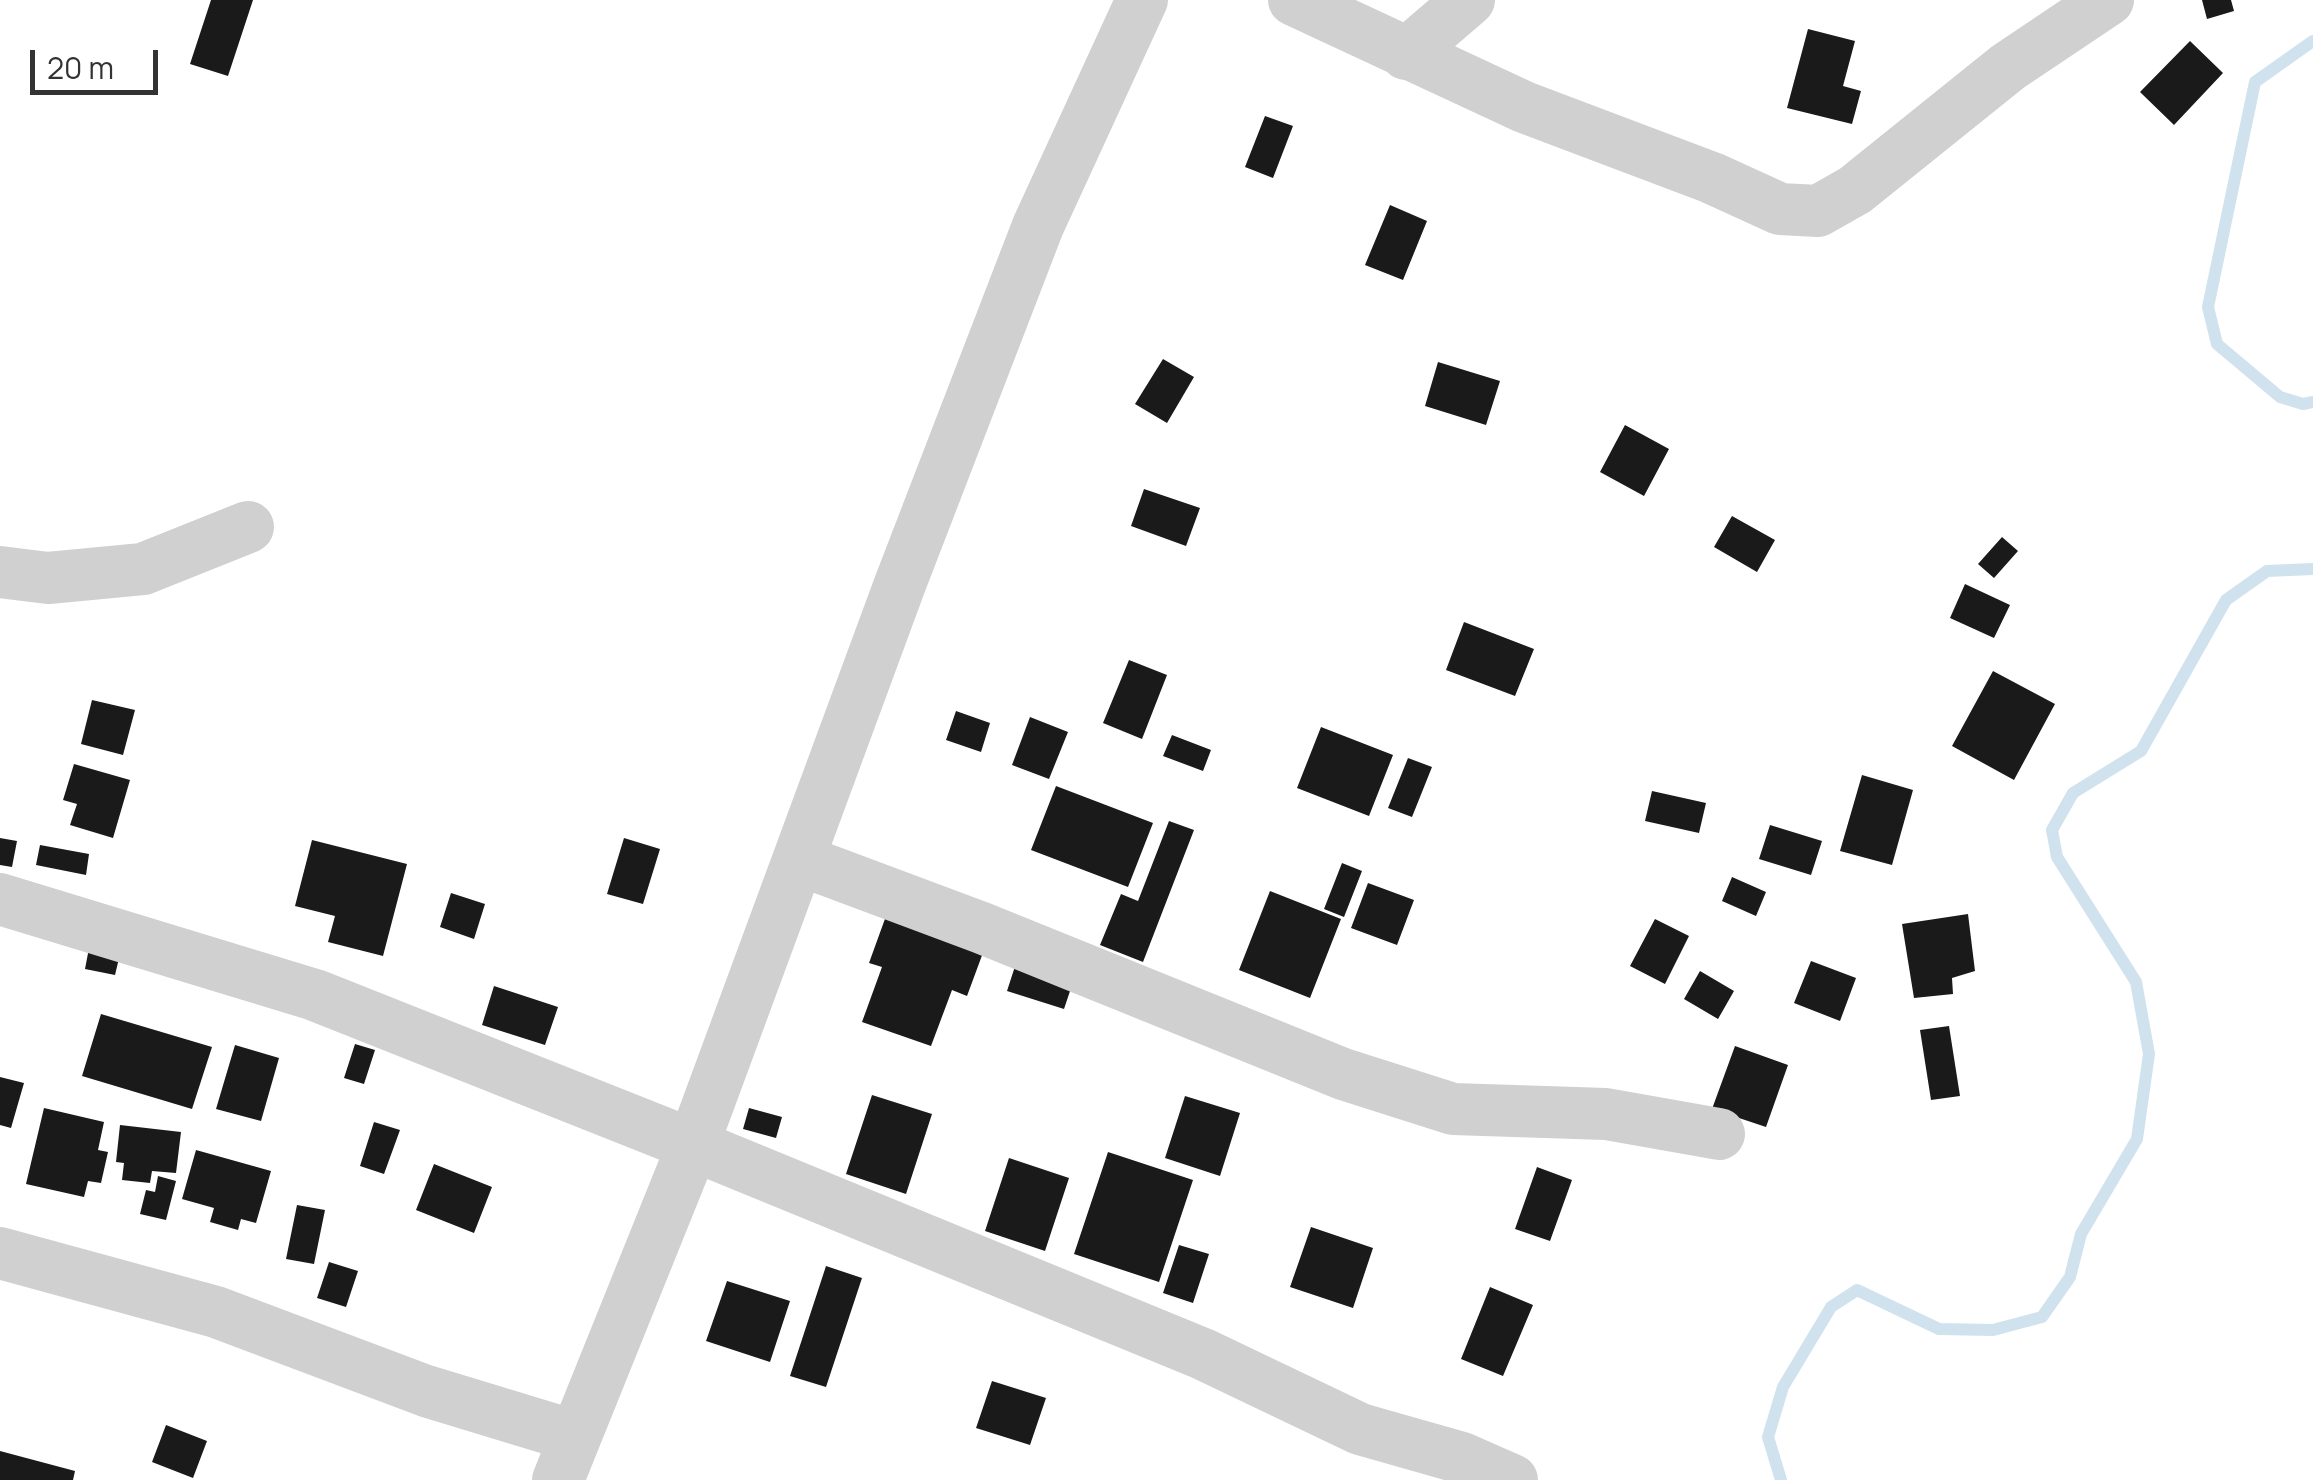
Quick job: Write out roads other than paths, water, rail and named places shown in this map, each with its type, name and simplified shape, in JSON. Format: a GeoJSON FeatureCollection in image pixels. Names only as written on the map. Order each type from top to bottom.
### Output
{"type":"FeatureCollection","features":[{"type":"Feature","properties":{"kind":"street"},"geometry":{"type":"LineString","coordinates":[[0,1253],[216,1312],[426,1391],[566,1458],[693,1145],[900,584],[1038,226],[1142,0]]}},
{"type":"Feature","properties":{"kind":"street"},"geometry":{"type":"LineString","coordinates":[[1294,0],[1524,107],[1712,178],[1780,209],[1818,211],[1855,190],[2008,67],[2108,0]]}},
{"type":"Feature","properties":{"kind":"street"},"geometry":{"type":"LineString","coordinates":[[1406,54],[1468,0]]}},
{"type":"Feature","properties":{"kind":"street"},"geometry":{"type":"LineString","coordinates":[[0,572],[48,578],[143,569],[248,527]]}},
{"type":"Feature","properties":{"kind":"street"},"geometry":{"type":"LineString","coordinates":[[800,860],[982,928],[1343,1074],[1453,1108],[1606,1114],[1719,1134]]}},
{"type":"Feature","properties":{"kind":"street"},"geometry":{"type":"LineString","coordinates":[[0,899],[314,995],[1203,1354],[1360,1429],[1462,1458],[1512,1480]]}},
{"type":"Feature","properties":{"kind":"waterway"},"geometry":{"type":"LineString","coordinates":[[2313,41],[2255,82],[2208,307],[2217,344],[2280,397],[2303,404],[2313,402]]}},
{"type":"Feature","properties":{"kind":"waterway"},"geometry":{"type":"LineString","coordinates":[[1781,1480],[1768,1437],[1783,1387],[1831,1307],[1857,1290],[1939,1329],[1993,1330],[2042,1317],[2070,1277],[2081,1234],[2137,1139],[2149,1054],[2136,982],[2057,857],[2052,830],[2073,793],[2141,751],[2226,600],[2267,571],[2313,569]]}}]}
